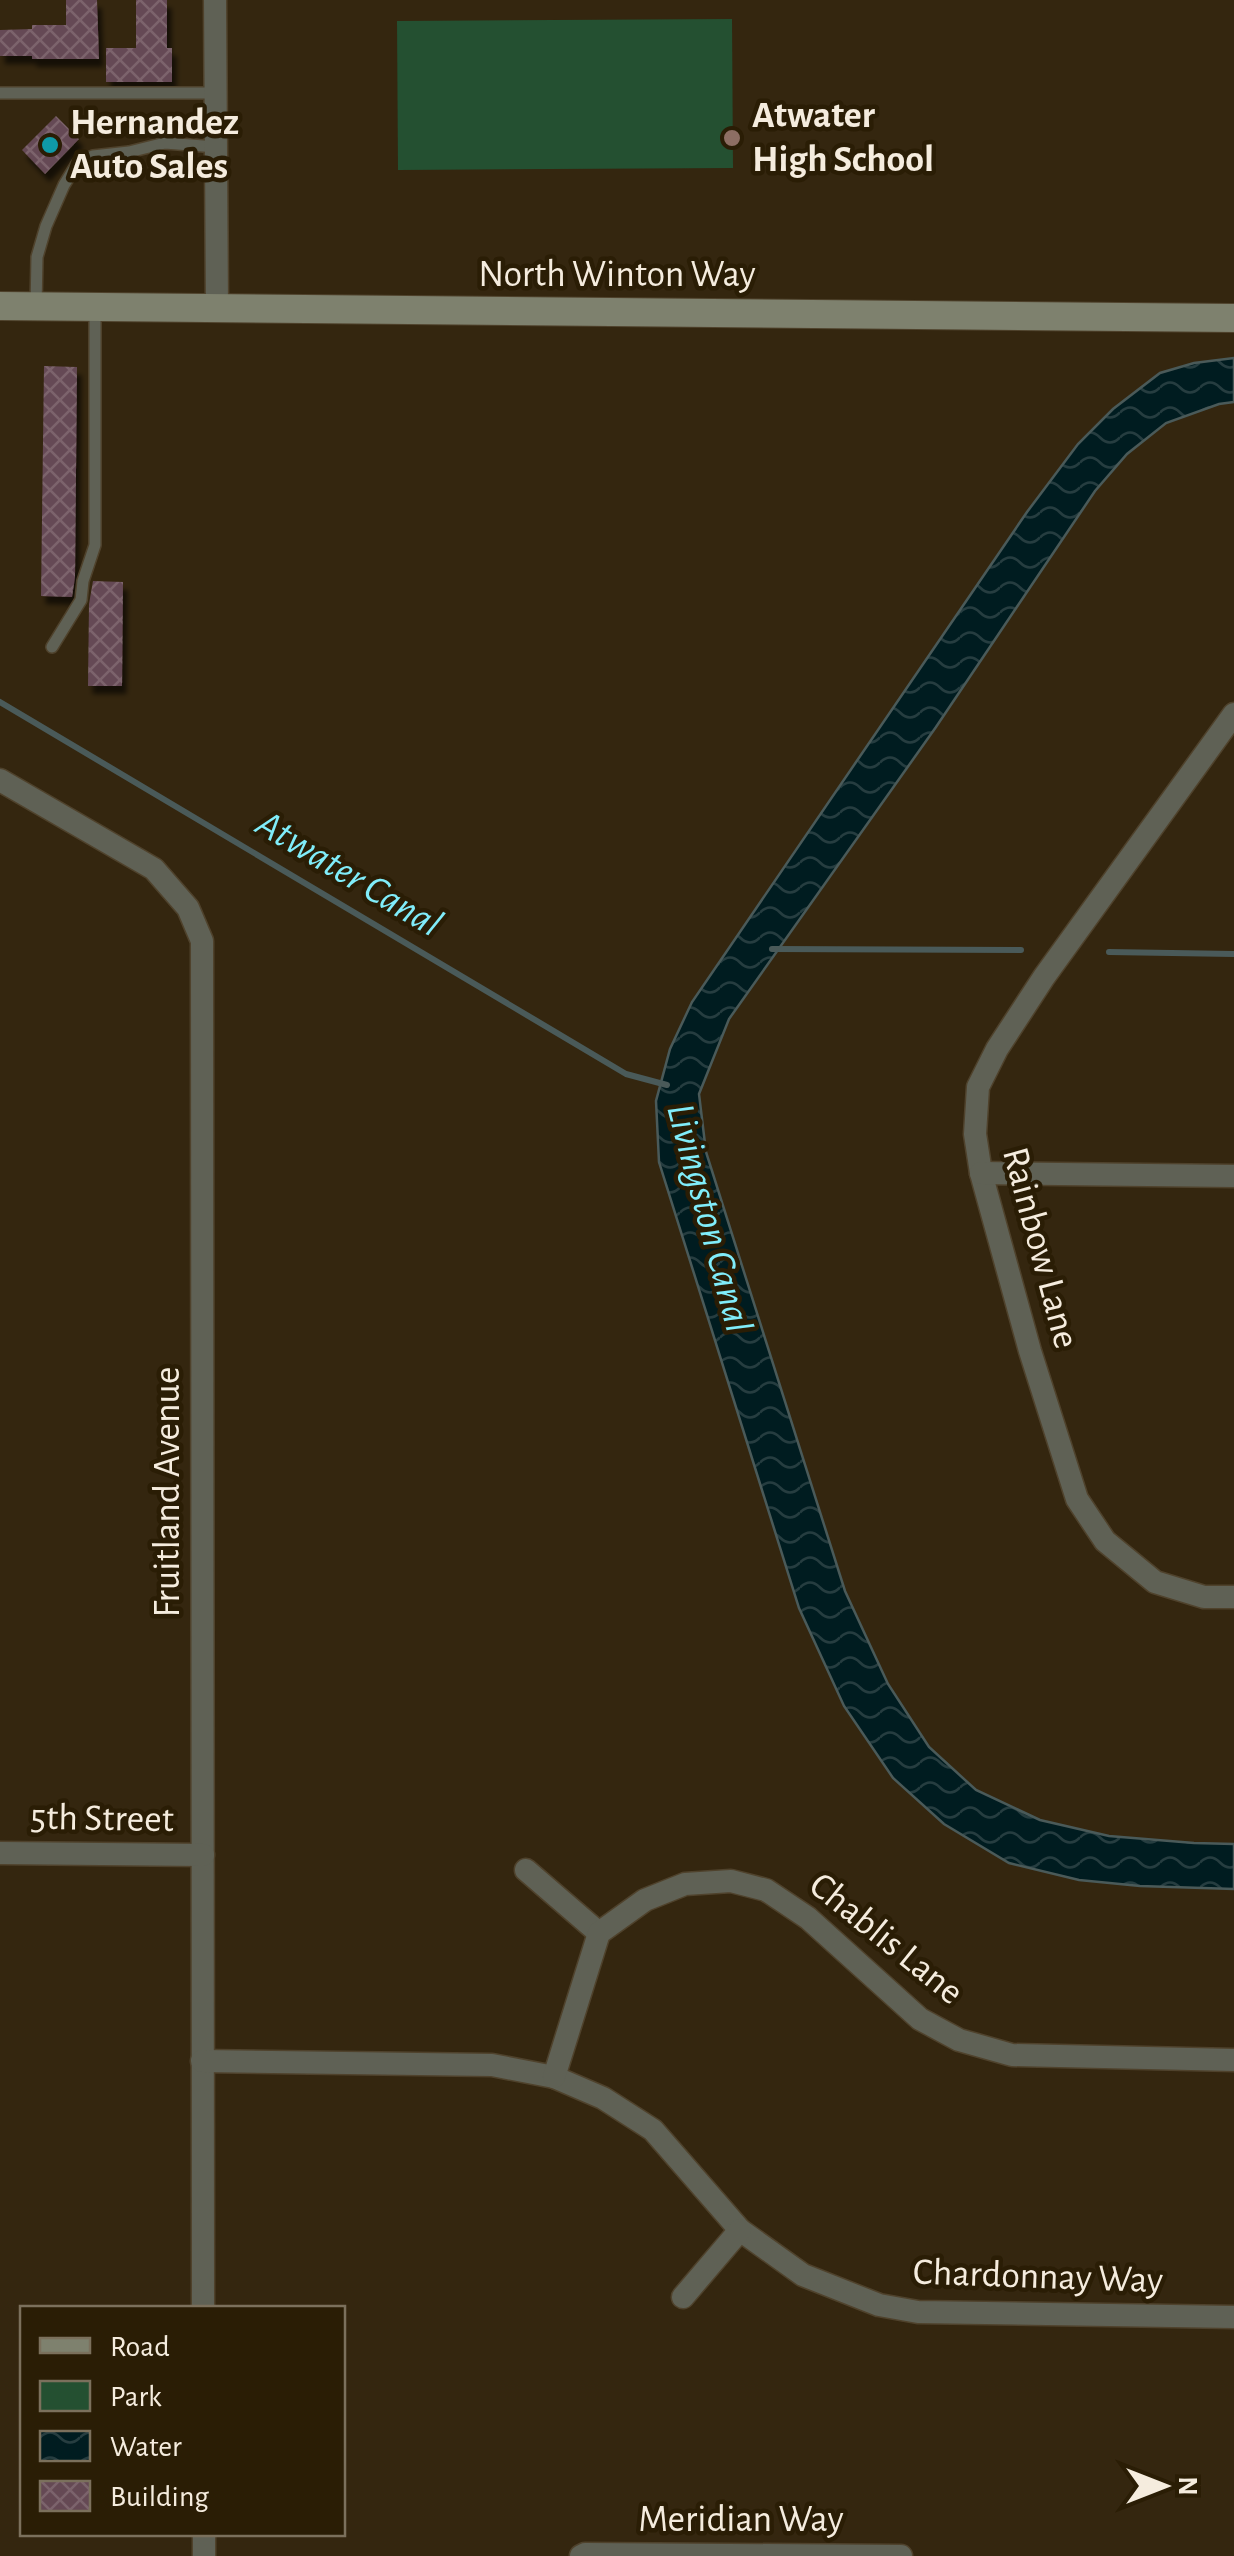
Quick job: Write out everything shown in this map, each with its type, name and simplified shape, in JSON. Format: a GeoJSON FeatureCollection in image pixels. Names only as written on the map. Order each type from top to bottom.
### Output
{"type":"FeatureCollection","features":[{"type":"Feature","properties":{"kind":"main road","name":"North Winton Way"},"geometry":{"type":"LineString","coordinates":[[0,306],[1234,318]]}},
{"type":"Feature","properties":{"kind":"street"},"geometry":{"type":"LineString","coordinates":[[215,0],[217,309]]}},
{"type":"Feature","properties":{"kind":"street","name":"Rainbow Lane"},"geometry":{"type":"LineString","coordinates":[[1234,714],[1044,977],[997,1049],[978,1087],[975,1134],[981,1173],[1030,1351],[1077,1499],[1106,1541],[1155,1582],[1204,1596],[1234,1598]]}},
{"type":"Feature","properties":{"kind":"street","name":"Fruitland Avenue"},"geometry":{"type":"LineString","coordinates":[[0,780],[154,870],[188,908],[202,941],[203,2306]]}},
{"type":"Feature","properties":{"kind":"street"},"geometry":{"type":"LineString","coordinates":[[981,1173],[1234,1176]]}},
{"type":"Feature","properties":{"kind":"street","name":"5th Street"},"geometry":{"type":"LineString","coordinates":[[0,1853],[202,1855]]}},
{"type":"Feature","properties":{"kind":"street"},"geometry":{"type":"LineString","coordinates":[[526,1870],[599,1933],[554,2077]]}},
{"type":"Feature","properties":{"kind":"street","name":"Chablis Lane"},"geometry":{"type":"LineString","coordinates":[[599,1933],[645,1900],[685,1884],[730,1880],[766,1890],[808,1918],[920,2019],[959,2040],[1012,2055],[1234,2060]]}},
{"type":"Feature","properties":{"kind":"street","name":"Chardonnay Way"},"geometry":{"type":"LineString","coordinates":[[202,2061],[492,2065],[554,2077],[604,2098],[654,2130],[740,2230],[803,2275],[879,2305],[918,2312],[1234,2317]]}},
{"type":"Feature","properties":{"kind":"street"},"geometry":{"type":"LineString","coordinates":[[682,2297],[740,2230]]}},
{"type":"Feature","properties":{"kind":"street","name":"Meridian Way"},"geometry":{"type":"LineString","coordinates":[[582,2556],[902,2556]]}},
{"type":"Feature","properties":{"kind":"lane"},"geometry":{"type":"LineString","coordinates":[[0,94],[216,93]]}},
{"type":"Feature","properties":{"kind":"lane"},"geometry":{"type":"LineString","coordinates":[[36,306],[37,257],[46,226],[77,164],[93,156],[165,144],[216,147]]}},
{"type":"Feature","properties":{"kind":"lane"},"geometry":{"type":"LineString","coordinates":[[52,647],[81,600],[95,545],[95,308]]}},
{"type":"Feature","properties":{"kind":"green space"},"geometry":{"type":"Polygon","coordinates":[[[732,19],[733,168],[398,170],[397,21],[732,19]]]}},
{"type":"Feature","properties":{"kind":"water","name":"Livingston Canal"},"geometry":{"type":"Polygon","coordinates":[[[1234,358],[1234,402],[1166,423],[1127,454],[1095,491],[936,727],[729,1019],[699,1094],[706,1152],[845,1591],[888,1684],[929,1747],[976,1790],[1040,1820],[1109,1836],[1234,1844],[1234,1889],[1079,1880],[1009,1863],[944,1824],[893,1778],[844,1706],[799,1608],[659,1162],[656,1101],[670,1049],[692,1002],[1027,512],[1078,444],[1113,409],[1160,373],[1194,363],[1234,358]]]}},
{"type":"Feature","properties":{"kind":"building"},"geometry":{"type":"Polygon","coordinates":[[[66,0],[97,0],[99,59],[0,56],[0,30],[66,25],[66,0]]]}},
{"type":"Feature","properties":{"kind":"building"},"geometry":{"type":"Polygon","coordinates":[[[136,0],[167,0],[172,82],[106,82],[106,48],[136,48],[136,0]]]}},
{"type":"Feature","properties":{"kind":"building","name":"Hernandez Auto Sales"},"geometry":{"type":"Polygon","coordinates":[[[56,116],[79,139],[45,174],[22,150],[56,116]]]}},
{"type":"Feature","properties":{"kind":"building"},"geometry":{"type":"Polygon","coordinates":[[[44,366],[77,367],[72,597],[41,596],[44,366]]]}},
{"type":"Feature","properties":{"kind":"building"},"geometry":{"type":"Polygon","coordinates":[[[93,581],[123,582],[122,686],[88,686],[93,581]]]}},
{"type":"Feature","properties":{"kind":"waterway","name":"Atwater Canal"},"geometry":{"type":"LineString","coordinates":[[0,702],[626,1074],[667,1085]]}},
{"type":"Feature","properties":{"kind":"waterway"},"geometry":{"type":"LineString","coordinates":[[772,949],[1021,950]]}},
{"type":"Feature","properties":{"kind":"waterway"},"geometry":{"type":"LineString","coordinates":[[1109,952],[1234,954]]}},
{"type":"Feature","properties":{"kind":"place","name":"Atwater High School"},"geometry":{"type":"Point","coordinates":[732,138]}},
{"type":"Feature","properties":{"kind":"place","name":"Hernandez Auto Sales"},"geometry":{"type":"Point","coordinates":[50,145]}}]}
